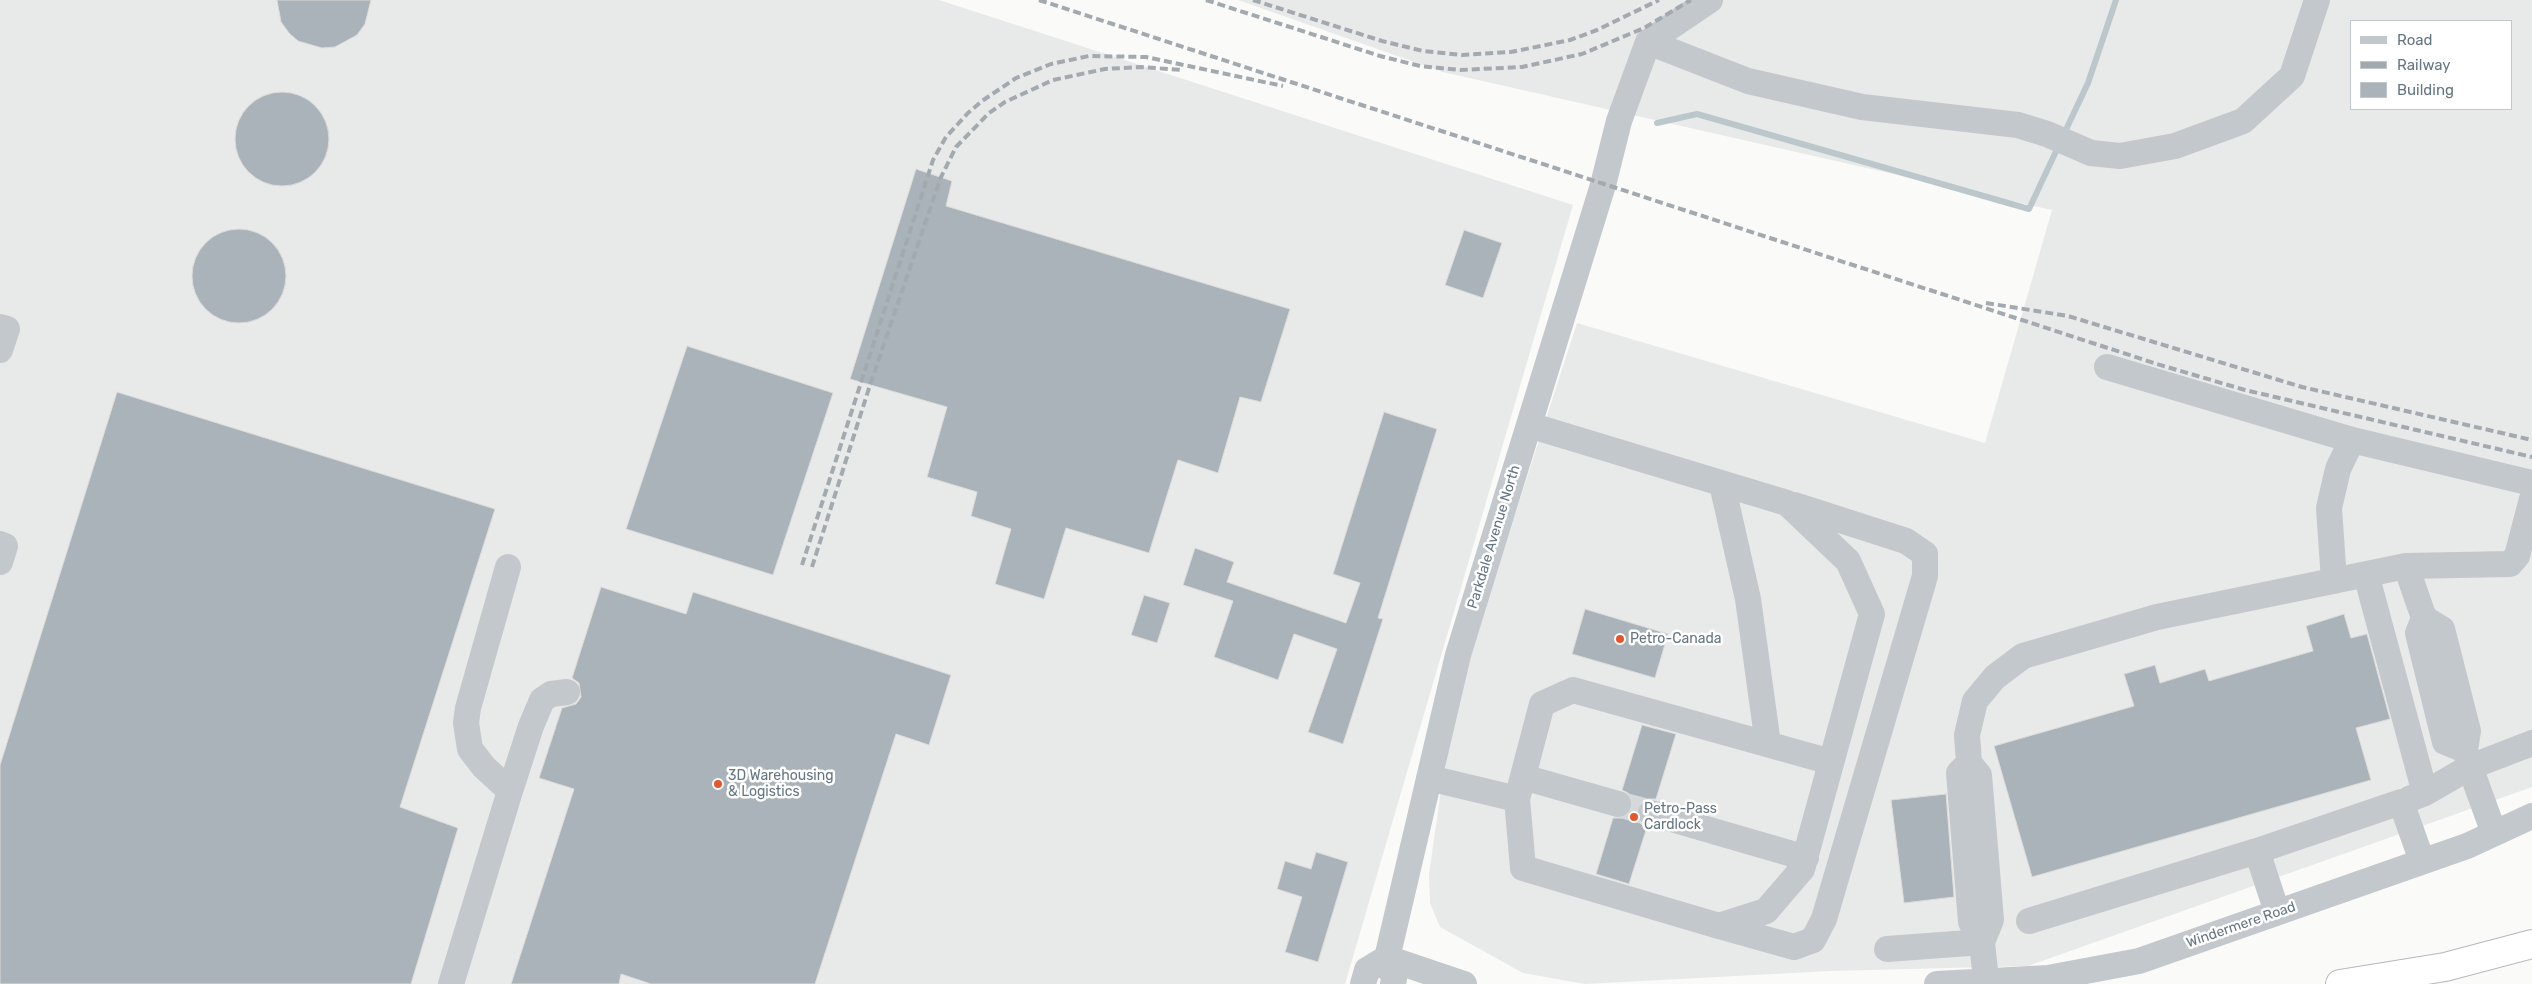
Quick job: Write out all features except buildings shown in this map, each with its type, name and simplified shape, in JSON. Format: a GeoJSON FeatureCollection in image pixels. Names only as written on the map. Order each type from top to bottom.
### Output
{"type":"FeatureCollection","features":[{"type":"Feature","properties":{"kind":"highway"},"geometry":{"type":"LineString","coordinates":[[2340,984],[2445,967],[2532,944]]}},
{"type":"Feature","properties":{"kind":"highway"},"geometry":{"type":"LineString","coordinates":[[2437,984],[2532,954]]}},
{"type":"Feature","properties":{"kind":"street"},"geometry":{"type":"LineString","coordinates":[[1648,42],[1710,0]]}},
{"type":"Feature","properties":{"kind":"street"},"geometry":{"type":"LineString","coordinates":[[1648,42],[1748,80],[1862,108],[2018,125],[2047,134],[2092,154],[2120,156],[2175,146],[2243,121],[2292,76],[2317,0]]}},
{"type":"Feature","properties":{"kind":"street","name":"Parkdale Avenue North"},"geometry":{"type":"LineString","coordinates":[[1386,958],[1458,655],[1603,185],[1619,121],[1648,42]]}},
{"type":"Feature","properties":{"kind":"street"},"geometry":{"type":"LineString","coordinates":[[0,327],[7,329],[0,350]]}},
{"type":"Feature","properties":{"kind":"street"},"geometry":{"type":"LineString","coordinates":[[2107,366],[2352,440],[2532,483]]}},
{"type":"Feature","properties":{"kind":"street"},"geometry":{"type":"LineString","coordinates":[[1529,425],[1906,541],[1925,554],[1925,576],[1824,919],[1813,940],[1794,947],[1523,868],[1520,788],[1542,704],[1572,690],[1831,762]]}},
{"type":"Feature","properties":{"kind":"street"},"geometry":{"type":"LineString","coordinates":[[2334,581],[2329,508],[2338,469],[2352,440]]}},
{"type":"Feature","properties":{"kind":"street"},"geometry":{"type":"LineString","coordinates":[[1722,484],[1748,599],[1768,744]]}},
{"type":"Feature","properties":{"kind":"street"},"geometry":{"type":"LineString","coordinates":[[1986,981],[1982,942],[1971,922],[1959,773],[1969,762],[1967,735],[1976,701],[1995,677],[2023,656],[2157,617],[2406,566],[2510,564],[2517,556],[2532,499]]}},
{"type":"Feature","properties":{"kind":"street"},"geometry":{"type":"LineString","coordinates":[[1719,926],[1766,910],[1802,869],[1872,614],[1848,561],[1787,503]]}},
{"type":"Feature","properties":{"kind":"street"},"geometry":{"type":"LineString","coordinates":[[0,544],[5,546],[0,562]]}},
{"type":"Feature","properties":{"kind":"street"},"geometry":{"type":"LineString","coordinates":[[2406,566],[2424,618],[2442,629],[2468,731],[2467,759],[2494,833]]}},
{"type":"Feature","properties":{"kind":"street"},"geometry":{"type":"LineString","coordinates":[[508,567],[468,708],[466,723],[470,749],[484,767],[510,791]]}},
{"type":"Feature","properties":{"kind":"street"},"geometry":{"type":"LineString","coordinates":[[2366,574],[2413,798],[2422,861]]}},
{"type":"Feature","properties":{"kind":"street"},"geometry":{"type":"LineString","coordinates":[[451,984],[531,726],[542,700],[551,694],[567,692]]}},
{"type":"Feature","properties":{"kind":"street"},"geometry":{"type":"LineString","coordinates":[[2028,921],[2256,851],[2413,798],[2467,759],[2532,743]]}},
{"type":"Feature","properties":{"kind":"street"},"geometry":{"type":"LineString","coordinates":[[1429,778],[1520,788],[1618,804]]}},
{"type":"Feature","properties":{"kind":"street"},"geometry":{"type":"LineString","coordinates":[[1651,813],[1806,858]]}},
{"type":"Feature","properties":{"kind":"street","name":"Windermere Road"},"geometry":{"type":"LineString","coordinates":[[1937,984],[2048,978],[2139,961],[2422,861],[2532,816]]}},
{"type":"Feature","properties":{"kind":"street"},"geometry":{"type":"LineString","coordinates":[[2256,851],[2277,912]]}},
{"type":"Feature","properties":{"kind":"street"},"geometry":{"type":"LineString","coordinates":[[1888,949],[1982,942]]}},
{"type":"Feature","properties":{"kind":"street"},"geometry":{"type":"LineString","coordinates":[[1363,984],[1367,970],[1386,958]]}},
{"type":"Feature","properties":{"kind":"street"},"geometry":{"type":"LineString","coordinates":[[1386,958],[1394,979],[1392,984]]}},
{"type":"Feature","properties":{"kind":"street"},"geometry":{"type":"LineString","coordinates":[[1386,958],[1464,984]]}},
{"type":"Feature","properties":{"kind":"shaded area"},"geometry":{"type":"Polygon","coordinates":[[[0,0],[939,0],[1573,205],[1345,984],[0,984],[0,0]]]}},
{"type":"Feature","properties":{"kind":"shaded area"},"geometry":{"type":"Polygon","coordinates":[[[1238,0],[2532,0],[2532,787],[2028,966],[1830,971],[1585,984],[1523,973],[1440,927],[1430,903],[1429,874],[1450,727],[1485,607],[1577,323],[1985,443],[2052,210],[1443,72],[1238,0]]]}},
{"type":"Feature","properties":{"kind":"waterway"},"geometry":{"type":"LineString","coordinates":[[2063,136],[2088,83],[2116,0]]}},
{"type":"Feature","properties":{"kind":"waterway"},"geometry":{"type":"LineString","coordinates":[[1657,123],[1697,114],[2029,209],[2059,145]]}},
{"type":"Feature","properties":{"kind":"tunnel"},"geometry":{"type":"LineString","coordinates":[[1618,804],[1651,813]]}},
{"type":"Feature","properties":{"kind":"railway"},"geometry":{"type":"LineString","coordinates":[[1039,0],[2157,364],[2245,390],[2532,457]]}},
{"type":"Feature","properties":{"kind":"railway"},"geometry":{"type":"LineString","coordinates":[[1206,0],[1380,56],[1420,66],[1460,70],[1522,67],[1582,54],[1644,28],[1691,0]]}},
{"type":"Feature","properties":{"kind":"railway"},"geometry":{"type":"LineString","coordinates":[[1253,0],[1382,41],[1423,51],[1462,55],[1511,52],[1570,40],[1597,30],[1659,0]]}},
{"type":"Feature","properties":{"kind":"railway"},"geometry":{"type":"LineString","coordinates":[[802,565],[933,160],[946,137],[968,113],[1016,78],[1051,64],[1089,56],[1146,57],[1283,86]]}},
{"type":"Feature","properties":{"kind":"railway"},"geometry":{"type":"LineString","coordinates":[[812,567],[870,385],[941,177],[956,147],[989,113],[1005,102],[1053,80],[1105,69],[1141,67],[1182,70]]}},
{"type":"Feature","properties":{"kind":"railway"},"geometry":{"type":"LineString","coordinates":[[1986,303],[2068,316],[2302,387],[2532,440]]}},
{"type":"Feature","properties":{"kind":"place","name":"Petro-Canada"},"geometry":{"type":"Point","coordinates":[1620,639]}},
{"type":"Feature","properties":{"kind":"place","name":"3D Warehousing & Logistics"},"geometry":{"type":"Point","coordinates":[718,784]}},
{"type":"Feature","properties":{"kind":"place","name":"Petro-Pass Cardlock"},"geometry":{"type":"Point","coordinates":[1634,817]}}]}
